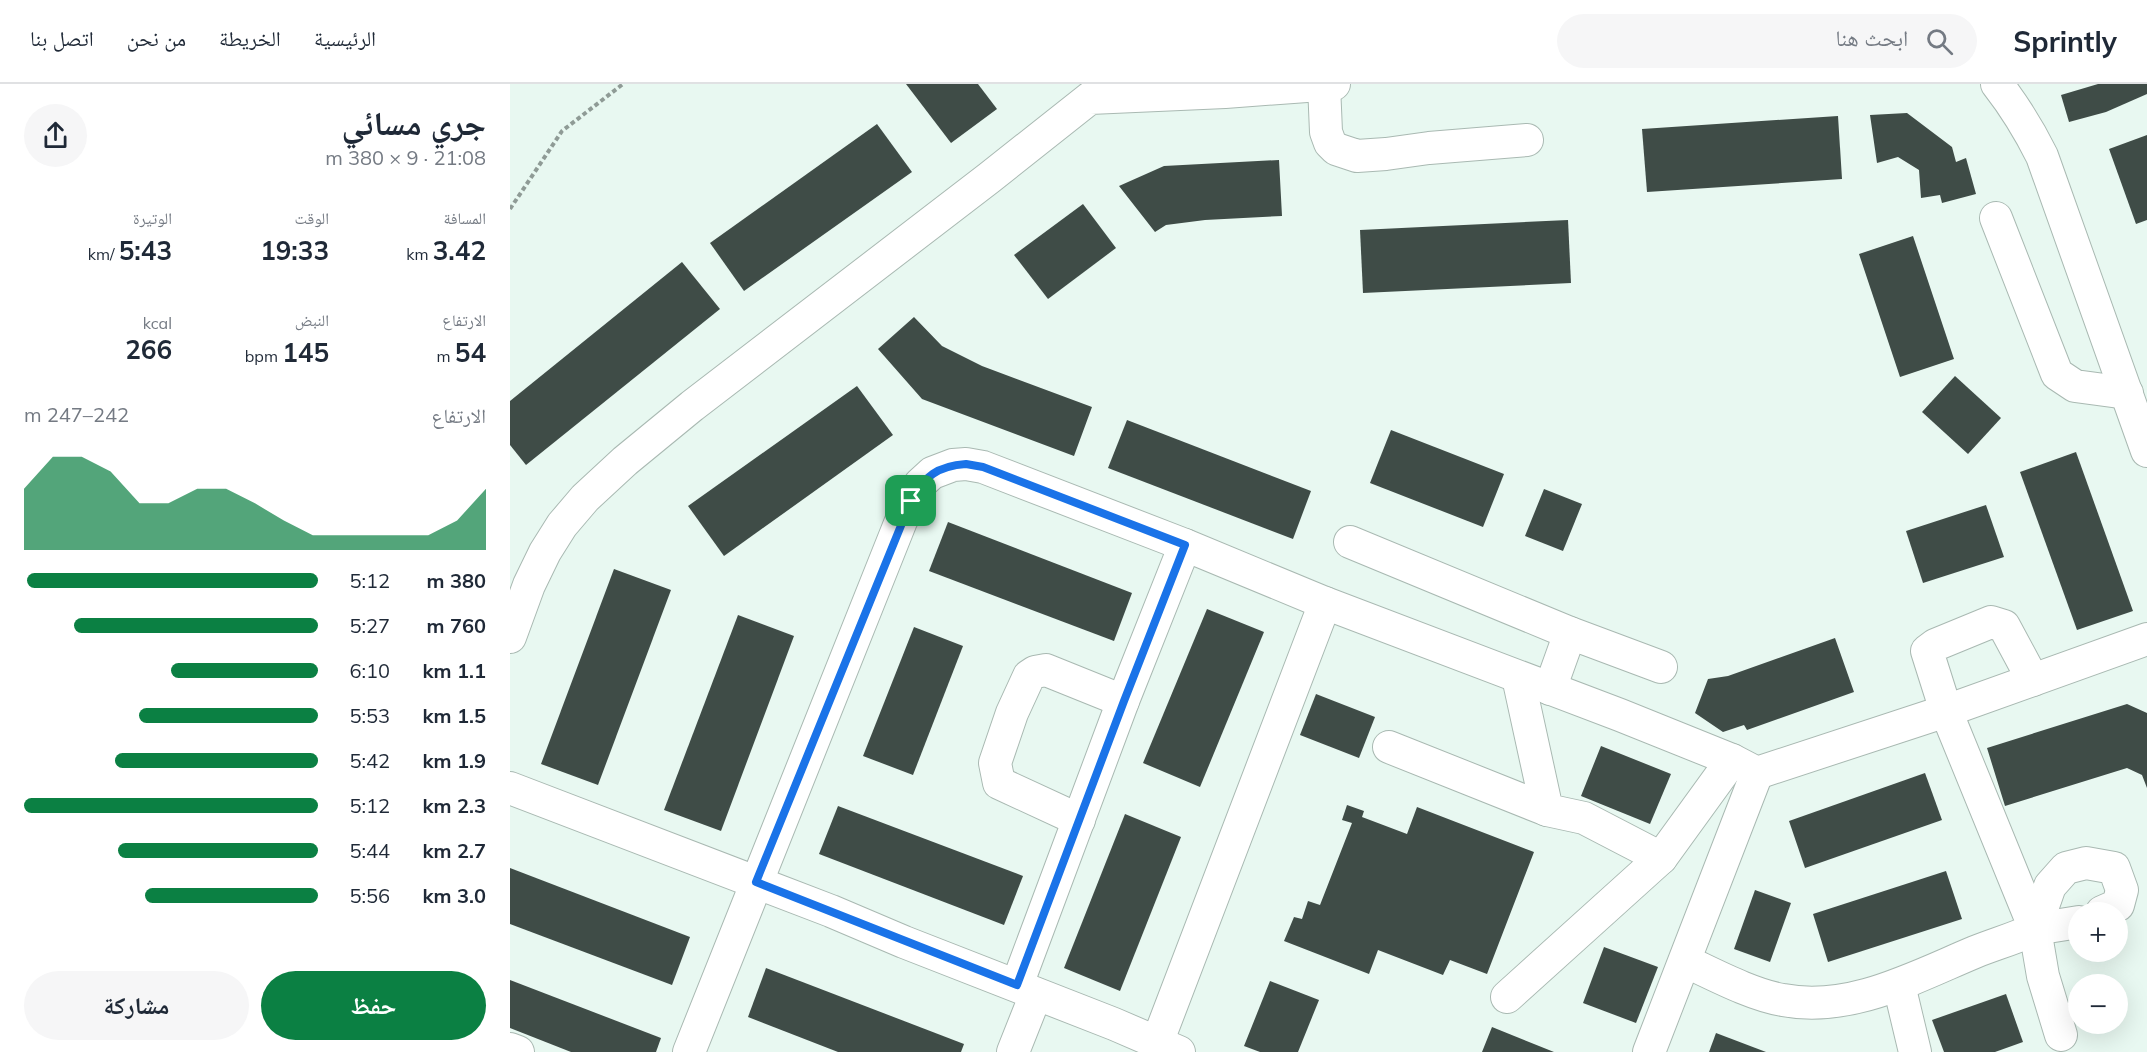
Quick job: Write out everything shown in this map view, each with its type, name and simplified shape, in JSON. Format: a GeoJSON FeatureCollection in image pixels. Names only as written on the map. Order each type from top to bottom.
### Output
{"type":"FeatureCollection","features":[{"type":"Feature","properties":{"kind":"street"},"geometry":{"type":"LineString","coordinates":[[510,637],[529,585],[545,552],[562,525],[585,498],[625,461],[692,406],[989,178],[1084,91],[1225,92],[1329,84],[1326,132],[1330,143],[1336,149],[1357,156],[1527,140]]}},
{"type":"Feature","properties":{"kind":"street"},"geometry":{"type":"LineString","coordinates":[[1997,84],[2029,130],[2042,156],[2147,451]]}},
{"type":"Feature","properties":{"kind":"street"},"geometry":{"type":"LineString","coordinates":[[1996,218],[2057,374],[2075,386],[2127,393]]}},
{"type":"Feature","properties":{"kind":"street"},"geometry":{"type":"LineString","coordinates":[[689,1052],[901,521],[920,484],[932,473],[953,465],[966,464],[983,467],[1744,767]]}},
{"type":"Feature","properties":{"kind":"street"},"geometry":{"type":"LineString","coordinates":[[1350,542],[1570,633],[1661,667]]}},
{"type":"Feature","properties":{"kind":"street"},"geometry":{"type":"LineString","coordinates":[[1013,1052],[1027,989],[1079,820],[1185,545]]}},
{"type":"Feature","properties":{"kind":"street"},"geometry":{"type":"LineString","coordinates":[[510,788],[1027,989],[1168,1048],[1325,603]]}},
{"type":"Feature","properties":{"kind":"street"},"geometry":{"type":"LineString","coordinates":[[2033,680],[2004,626],[1991,622],[1935,645],[1927,651],[1946,711],[2035,929],[2043,976],[2061,1035]]}},
{"type":"Feature","properties":{"kind":"street"},"geometry":{"type":"LineString","coordinates":[[1550,689],[1570,633]]}},
{"type":"Feature","properties":{"kind":"street"},"geometry":{"type":"LineString","coordinates":[[1508,997],[1661,858],[1744,767],[1946,711],[2147,639]]}},
{"type":"Feature","properties":{"kind":"street"},"geometry":{"type":"LineString","coordinates":[[1079,820],[999,783],[995,763],[1012,713],[1029,676],[1046,670],[1124,701]]}},
{"type":"Feature","properties":{"kind":"street"},"geometry":{"type":"LineString","coordinates":[[1518,676],[1547,810]]}},
{"type":"Feature","properties":{"kind":"street"},"geometry":{"type":"LineString","coordinates":[[1389,747],[1547,810],[1584,818],[1661,858]]}},
{"type":"Feature","properties":{"kind":"street"},"geometry":{"type":"LineString","coordinates":[[1649,1052],[1685,960],[1744,767]]}},
{"type":"Feature","properties":{"kind":"street"},"geometry":{"type":"LineString","coordinates":[[2035,929],[2050,886],[2066,868],[2086,863],[2114,868],[2122,890],[2119,902]]}},
{"type":"Feature","properties":{"kind":"street"},"geometry":{"type":"LineString","coordinates":[[1685,960],[1728,981],[1781,1000],[1812,1003],[1834,1002],[1899,985],[2035,929],[2068,924]]}},
{"type":"Feature","properties":{"kind":"street"},"geometry":{"type":"LineString","coordinates":[[1899,985],[1915,1052]]}},
{"type":"Feature","properties":{"kind":"street"},"geometry":{"type":"LineString","coordinates":[[510,1049],[518,1052]]}},
{"type":"Feature","properties":{"kind":"path"},"geometry":{"type":"LineString","coordinates":[[510,209],[562,131],[623,84]]}},
{"type":"Feature","properties":{"kind":"building"},"geometry":{"type":"Polygon","coordinates":[[[906,84],[978,84],[997,109],[951,143],[906,84]]]}},
{"type":"Feature","properties":{"kind":"building"},"geometry":{"type":"Polygon","coordinates":[[[2098,84],[2147,84],[2147,94],[2106,112],[2069,122],[2061,95],[2098,84]]]}},
{"type":"Feature","properties":{"kind":"building"},"geometry":{"type":"Polygon","coordinates":[[[1907,113],[1952,147],[1956,162],[1966,158],[1976,194],[1942,203],[1940,195],[1921,198],[1919,170],[1898,157],[1877,163],[1870,115],[1907,113]]]}},
{"type":"Feature","properties":{"kind":"building"},"geometry":{"type":"Polygon","coordinates":[[[1838,116],[1842,179],[1647,192],[1642,129],[1838,116]]]}},
{"type":"Feature","properties":{"kind":"building"},"geometry":{"type":"Polygon","coordinates":[[[877,124],[912,172],[744,291],[710,243],[877,124]]]}},
{"type":"Feature","properties":{"kind":"building"},"geometry":{"type":"Polygon","coordinates":[[[2147,135],[2147,220],[2136,224],[2109,149],[2147,135]]]}},
{"type":"Feature","properties":{"kind":"building"},"geometry":{"type":"Polygon","coordinates":[[[1279,160],[1282,216],[1205,220],[1166,225],[1155,232],[1119,186],[1164,166],[1279,160]]]}},
{"type":"Feature","properties":{"kind":"building"},"geometry":{"type":"Polygon","coordinates":[[[1083,204],[1116,248],[1048,299],[1014,255],[1083,204]]]}},
{"type":"Feature","properties":{"kind":"building"},"geometry":{"type":"Polygon","coordinates":[[[1568,220],[1571,283],[1363,293],[1360,230],[1568,220]]]}},
{"type":"Feature","properties":{"kind":"building"},"geometry":{"type":"Polygon","coordinates":[[[1913,236],[1954,359],[1900,377],[1859,254],[1913,236]]]}},
{"type":"Feature","properties":{"kind":"building"},"geometry":{"type":"Polygon","coordinates":[[[682,262],[720,309],[526,465],[510,445],[510,401],[682,262]]]}},
{"type":"Feature","properties":{"kind":"building"},"geometry":{"type":"Polygon","coordinates":[[[914,317],[942,346],[982,366],[1092,407],[1074,456],[922,399],[878,349],[914,317]]]}},
{"type":"Feature","properties":{"kind":"building"},"geometry":{"type":"Polygon","coordinates":[[[1955,376],[2001,418],[1968,454],[1922,412],[1955,376]]]}},
{"type":"Feature","properties":{"kind":"building"},"geometry":{"type":"Polygon","coordinates":[[[857,386],[893,435],[724,556],[688,506],[857,386]]]}},
{"type":"Feature","properties":{"kind":"building"},"geometry":{"type":"Polygon","coordinates":[[[1127,420],[1311,491],[1293,539],[1108,468],[1127,420]]]}},
{"type":"Feature","properties":{"kind":"building"},"geometry":{"type":"Polygon","coordinates":[[[1391,430],[1504,474],[1483,527],[1370,483],[1391,430]]]}},
{"type":"Feature","properties":{"kind":"building"},"geometry":{"type":"Polygon","coordinates":[[[2076,452],[2133,611],[2077,630],[2020,472],[2076,452]]]}},
{"type":"Feature","properties":{"kind":"building"},"geometry":{"type":"Polygon","coordinates":[[[1544,489],[1582,504],[1563,551],[1525,536],[1544,489]]]}},
{"type":"Feature","properties":{"kind":"building"},"geometry":{"type":"Polygon","coordinates":[[[1986,505],[2004,557],[1923,583],[1906,531],[1986,505]]]}},
{"type":"Feature","properties":{"kind":"building"},"geometry":{"type":"Polygon","coordinates":[[[948,522],[1132,593],[1114,641],[929,571],[948,522]]]}},
{"type":"Feature","properties":{"kind":"building"},"geometry":{"type":"Polygon","coordinates":[[[614,569],[671,590],[598,785],[541,764],[614,569]]]}},
{"type":"Feature","properties":{"kind":"building"},"geometry":{"type":"Polygon","coordinates":[[[1207,609],[1264,632],[1200,787],[1143,763],[1207,609]]]}},
{"type":"Feature","properties":{"kind":"building"},"geometry":{"type":"Polygon","coordinates":[[[738,615],[794,636],[721,831],[664,810],[738,615]]]}},
{"type":"Feature","properties":{"kind":"building"},"geometry":{"type":"Polygon","coordinates":[[[914,627],[963,646],[913,775],[863,756],[914,627]]]}},
{"type":"Feature","properties":{"kind":"building"},"geometry":{"type":"Polygon","coordinates":[[[1835,638],[1854,692],[1747,730],[1744,725],[1723,732],[1695,713],[1708,679],[1728,676],[1835,638]]]}},
{"type":"Feature","properties":{"kind":"building"},"geometry":{"type":"Polygon","coordinates":[[[1316,694],[1375,717],[1359,758],[1300,735],[1316,694]]]}},
{"type":"Feature","properties":{"kind":"building"},"geometry":{"type":"Polygon","coordinates":[[[2127,704],[2147,713],[2147,788],[2142,775],[2127,768],[2005,806],[1987,748],[2127,704]]]}},
{"type":"Feature","properties":{"kind":"building"},"geometry":{"type":"Polygon","coordinates":[[[1601,746],[1671,774],[1650,824],[1581,796],[1601,746]]]}},
{"type":"Feature","properties":{"kind":"building"},"geometry":{"type":"Polygon","coordinates":[[[1925,773],[1942,820],[1805,868],[1789,821],[1925,773]]]}},
{"type":"Feature","properties":{"kind":"building"},"geometry":{"type":"Polygon","coordinates":[[[1347,805],[1364,811],[1362,817],[1407,834],[1417,807],[1534,852],[1487,974],[1450,960],[1443,975],[1378,950],[1369,974],[1284,941],[1294,917],[1302,919],[1308,901],[1320,905],[1352,823],[1342,820],[1347,805]]]}},
{"type":"Feature","properties":{"kind":"building"},"geometry":{"type":"Polygon","coordinates":[[[838,806],[1023,876],[1004,925],[819,854],[838,806]]]}},
{"type":"Feature","properties":{"kind":"building"},"geometry":{"type":"Polygon","coordinates":[[[1125,814],[1181,837],[1120,991],[1064,968],[1125,814]]]}},
{"type":"Feature","properties":{"kind":"building"},"geometry":{"type":"Polygon","coordinates":[[[510,868],[690,937],[672,985],[510,924],[510,868]]]}},
{"type":"Feature","properties":{"kind":"building"},"geometry":{"type":"Polygon","coordinates":[[[1946,871],[1962,919],[1828,962],[1813,914],[1946,871]]]}},
{"type":"Feature","properties":{"kind":"building"},"geometry":{"type":"Polygon","coordinates":[[[1755,890],[1791,903],[1770,962],[1734,949],[1755,890]]]}},
{"type":"Feature","properties":{"kind":"building"},"geometry":{"type":"Polygon","coordinates":[[[1604,947],[1658,967],[1636,1023],[1583,1003],[1604,947]]]}},
{"type":"Feature","properties":{"kind":"building"},"geometry":{"type":"Polygon","coordinates":[[[766,968],[964,1044],[961,1052],[838,1052],[748,1017],[766,968]]]}},
{"type":"Feature","properties":{"kind":"building"},"geometry":{"type":"Polygon","coordinates":[[[510,980],[661,1038],[656,1052],[571,1052],[510,1028],[510,980]]]}},
{"type":"Feature","properties":{"kind":"building"},"geometry":{"type":"Polygon","coordinates":[[[1270,981],[1319,1000],[1298,1052],[1260,1052],[1244,1046],[1270,981]]]}},
{"type":"Feature","properties":{"kind":"building"},"geometry":{"type":"Polygon","coordinates":[[[2006,994],[2023,1042],[1995,1052],[1944,1052],[1932,1020],[2006,994]]]}},
{"type":"Feature","properties":{"kind":"building"},"geometry":{"type":"Polygon","coordinates":[[[1492,1027],[1554,1052],[1482,1052],[1492,1027]]]}},
{"type":"Feature","properties":{"kind":"building"},"geometry":{"type":"Polygon","coordinates":[[[1716,1033],[1766,1052],[1709,1052],[1716,1033]]]}},
{"type":"Feature","properties":{"kind":"route"},"geometry":{"type":"LineString","coordinates":[[966,464],[983,467],[1185,545],[1017,985],[756,882],[911,501],[920,484],[932,473],[953,465],[966,464]]}}]}
